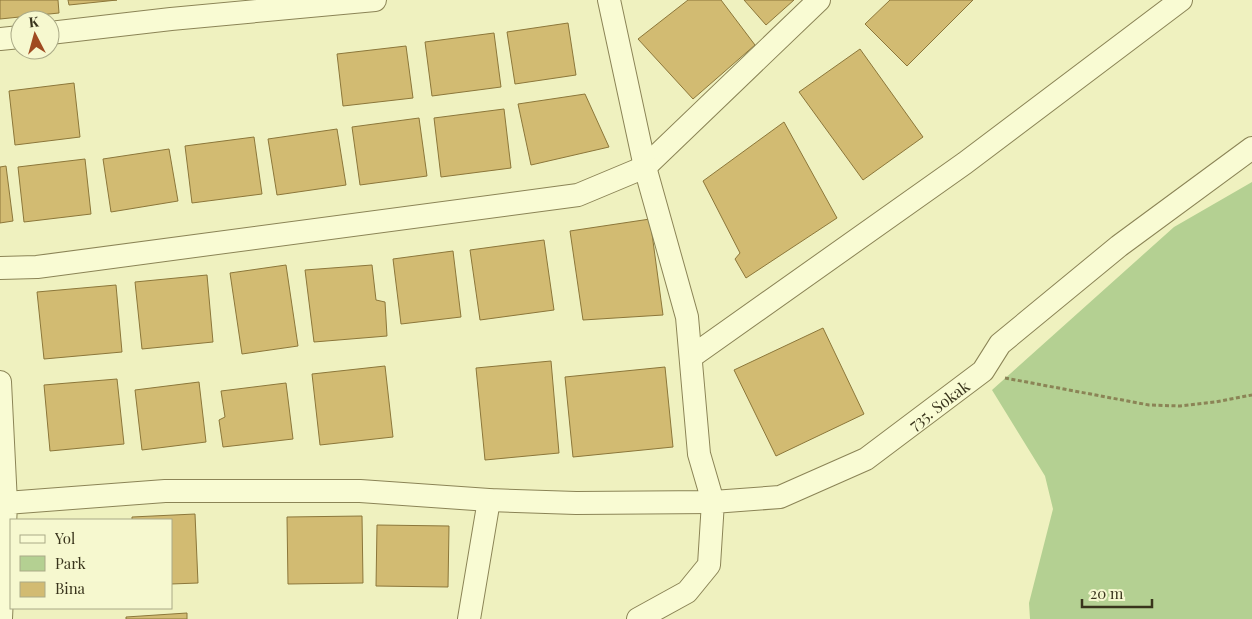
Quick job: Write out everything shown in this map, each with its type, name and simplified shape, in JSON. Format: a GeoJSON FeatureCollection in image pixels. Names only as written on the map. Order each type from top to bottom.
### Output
{"type":"FeatureCollection","features":[{"type":"Feature","properties":{"kind":"street"},"geometry":{"type":"LineString","coordinates":[[60,32],[171,19],[375,0]]}},
{"type":"Feature","properties":{"kind":"street"},"geometry":{"type":"LineString","coordinates":[[609,0],[645,167],[687,317],[700,454],[713,502],[709,565],[687,592],[638,619]]}},
{"type":"Feature","properties":{"kind":"street"},"geometry":{"type":"LineString","coordinates":[[0,268],[37,267],[578,196],[645,167],[819,0]]}},
{"type":"Feature","properties":{"kind":"street"},"geometry":{"type":"LineString","coordinates":[[691,357],[965,163],[1181,0]]}},
{"type":"Feature","properties":{"kind":"street","name":"735. Sokak"},"geometry":{"type":"LineString","coordinates":[[3,504],[165,491],[360,491],[489,500],[576,503],[713,502],[780,497],[866,459],[983,371],[1000,344],[1119,246],[1252,148]]}},
{"type":"Feature","properties":{"kind":"street"},"geometry":{"type":"LineString","coordinates":[[0,382],[3,504],[1,619]]}},
{"type":"Feature","properties":{"kind":"street"},"geometry":{"type":"LineString","coordinates":[[469,619],[489,500]]}},
{"type":"Feature","properties":{"kind":"path"},"geometry":{"type":"LineString","coordinates":[[983,371],[1012,380],[1149,406],[1180,406],[1252,395]]}},
{"type":"Feature","properties":{"kind":"green space"},"geometry":{"type":"Polygon","coordinates":[[[1252,182],[1252,619],[1030,619],[1029,603],[1053,509],[1045,476],[992,390],[1174,227],[1252,182]]]}},
{"type":"Feature","properties":{"kind":"building"},"geometry":{"type":"Polygon","coordinates":[[[0,0],[58,0],[59,10],[10,10],[10,18],[0,19],[0,0]]]}},
{"type":"Feature","properties":{"kind":"building"},"geometry":{"type":"Polygon","coordinates":[[[68,0],[117,0],[69,5],[68,0]]]}},
{"type":"Feature","properties":{"kind":"building"},"geometry":{"type":"Polygon","coordinates":[[[688,0],[721,0],[755,45],[693,99],[638,39],[688,0]]]}},
{"type":"Feature","properties":{"kind":"building"},"geometry":{"type":"Polygon","coordinates":[[[744,0],[794,0],[766,25],[744,0]]]}},
{"type":"Feature","properties":{"kind":"building"},"geometry":{"type":"Polygon","coordinates":[[[890,0],[973,0],[907,66],[865,24],[890,0]]]}},
{"type":"Feature","properties":{"kind":"building"},"geometry":{"type":"Polygon","coordinates":[[[568,23],[576,75],[515,84],[507,32],[568,23]]]}},
{"type":"Feature","properties":{"kind":"building"},"geometry":{"type":"Polygon","coordinates":[[[494,33],[501,87],[432,96],[425,42],[494,33]]]}},
{"type":"Feature","properties":{"kind":"building"},"geometry":{"type":"Polygon","coordinates":[[[406,46],[413,98],[343,106],[337,54],[406,46]]]}},
{"type":"Feature","properties":{"kind":"building"},"geometry":{"type":"Polygon","coordinates":[[[860,49],[923,137],[863,180],[799,92],[860,49]]]}},
{"type":"Feature","properties":{"kind":"building"},"geometry":{"type":"Polygon","coordinates":[[[74,83],[80,137],[15,145],[9,91],[74,83]]]}},
{"type":"Feature","properties":{"kind":"building"},"geometry":{"type":"Polygon","coordinates":[[[585,94],[609,147],[531,165],[518,104],[585,94]]]}},
{"type":"Feature","properties":{"kind":"building"},"geometry":{"type":"Polygon","coordinates":[[[504,109],[511,168],[441,177],[434,118],[504,109]]]}},
{"type":"Feature","properties":{"kind":"building"},"geometry":{"type":"Polygon","coordinates":[[[419,118],[427,176],[360,185],[352,127],[419,118]]]}},
{"type":"Feature","properties":{"kind":"building"},"geometry":{"type":"Polygon","coordinates":[[[784,122],[837,218],[746,278],[735,259],[740,253],[703,181],[784,122]]]}},
{"type":"Feature","properties":{"kind":"building"},"geometry":{"type":"Polygon","coordinates":[[[337,129],[346,185],[277,195],[268,139],[337,129]]]}},
{"type":"Feature","properties":{"kind":"building"},"geometry":{"type":"Polygon","coordinates":[[[254,137],[262,194],[192,203],[185,146],[254,137]]]}},
{"type":"Feature","properties":{"kind":"building"},"geometry":{"type":"Polygon","coordinates":[[[169,149],[178,201],[111,212],[103,159],[169,149]]]}},
{"type":"Feature","properties":{"kind":"building"},"geometry":{"type":"Polygon","coordinates":[[[85,159],[91,214],[24,222],[18,167],[85,159]]]}},
{"type":"Feature","properties":{"kind":"building"},"geometry":{"type":"Polygon","coordinates":[[[6,166],[13,221],[0,223],[0,167],[6,166]]]}},
{"type":"Feature","properties":{"kind":"building"},"geometry":{"type":"Polygon","coordinates":[[[650,219],[663,315],[583,320],[570,231],[650,219]]]}},
{"type":"Feature","properties":{"kind":"building"},"geometry":{"type":"Polygon","coordinates":[[[544,240],[554,310],[480,320],[470,250],[544,240]]]}},
{"type":"Feature","properties":{"kind":"building"},"geometry":{"type":"Polygon","coordinates":[[[453,251],[461,317],[401,324],[393,259],[453,251]]]}},
{"type":"Feature","properties":{"kind":"building"},"geometry":{"type":"Polygon","coordinates":[[[286,265],[298,346],[242,354],[230,273],[286,265]]]}},
{"type":"Feature","properties":{"kind":"building"},"geometry":{"type":"Polygon","coordinates":[[[372,265],[376,300],[385,302],[387,336],[314,342],[305,270],[372,265]]]}},
{"type":"Feature","properties":{"kind":"building"},"geometry":{"type":"Polygon","coordinates":[[[207,275],[213,342],[142,349],[135,282],[207,275]]]}},
{"type":"Feature","properties":{"kind":"building"},"geometry":{"type":"Polygon","coordinates":[[[116,285],[122,352],[44,359],[37,292],[116,285]]]}},
{"type":"Feature","properties":{"kind":"building"},"geometry":{"type":"Polygon","coordinates":[[[823,328],[864,414],[776,456],[734,370],[823,328]]]}},
{"type":"Feature","properties":{"kind":"building"},"geometry":{"type":"Polygon","coordinates":[[[551,361],[559,453],[485,460],[476,368],[551,361]]]}},
{"type":"Feature","properties":{"kind":"building"},"geometry":{"type":"Polygon","coordinates":[[[385,366],[393,437],[320,445],[312,374],[385,366]]]}},
{"type":"Feature","properties":{"kind":"building"},"geometry":{"type":"Polygon","coordinates":[[[665,367],[673,447],[573,457],[565,377],[665,367]]]}},
{"type":"Feature","properties":{"kind":"building"},"geometry":{"type":"Polygon","coordinates":[[[117,379],[124,444],[50,451],[44,385],[117,379]]]}},
{"type":"Feature","properties":{"kind":"building"},"geometry":{"type":"Polygon","coordinates":[[[199,382],[206,442],[142,450],[135,390],[199,382]]]}},
{"type":"Feature","properties":{"kind":"building"},"geometry":{"type":"Polygon","coordinates":[[[286,383],[293,439],[223,447],[219,420],[225,417],[221,391],[286,383]]]}},
{"type":"Feature","properties":{"kind":"building"},"geometry":{"type":"Polygon","coordinates":[[[195,514],[198,583],[172,584],[172,519],[132,519],[132,517],[195,514]]]}},
{"type":"Feature","properties":{"kind":"building"},"geometry":{"type":"Polygon","coordinates":[[[362,516],[363,583],[288,584],[287,517],[362,516]]]}},
{"type":"Feature","properties":{"kind":"building"},"geometry":{"type":"Polygon","coordinates":[[[377,525],[449,526],[448,587],[376,586],[377,525]]]}},
{"type":"Feature","properties":{"kind":"building"},"geometry":{"type":"Polygon","coordinates":[[[187,613],[187,619],[126,619],[126,617],[187,613]]]}}]}
